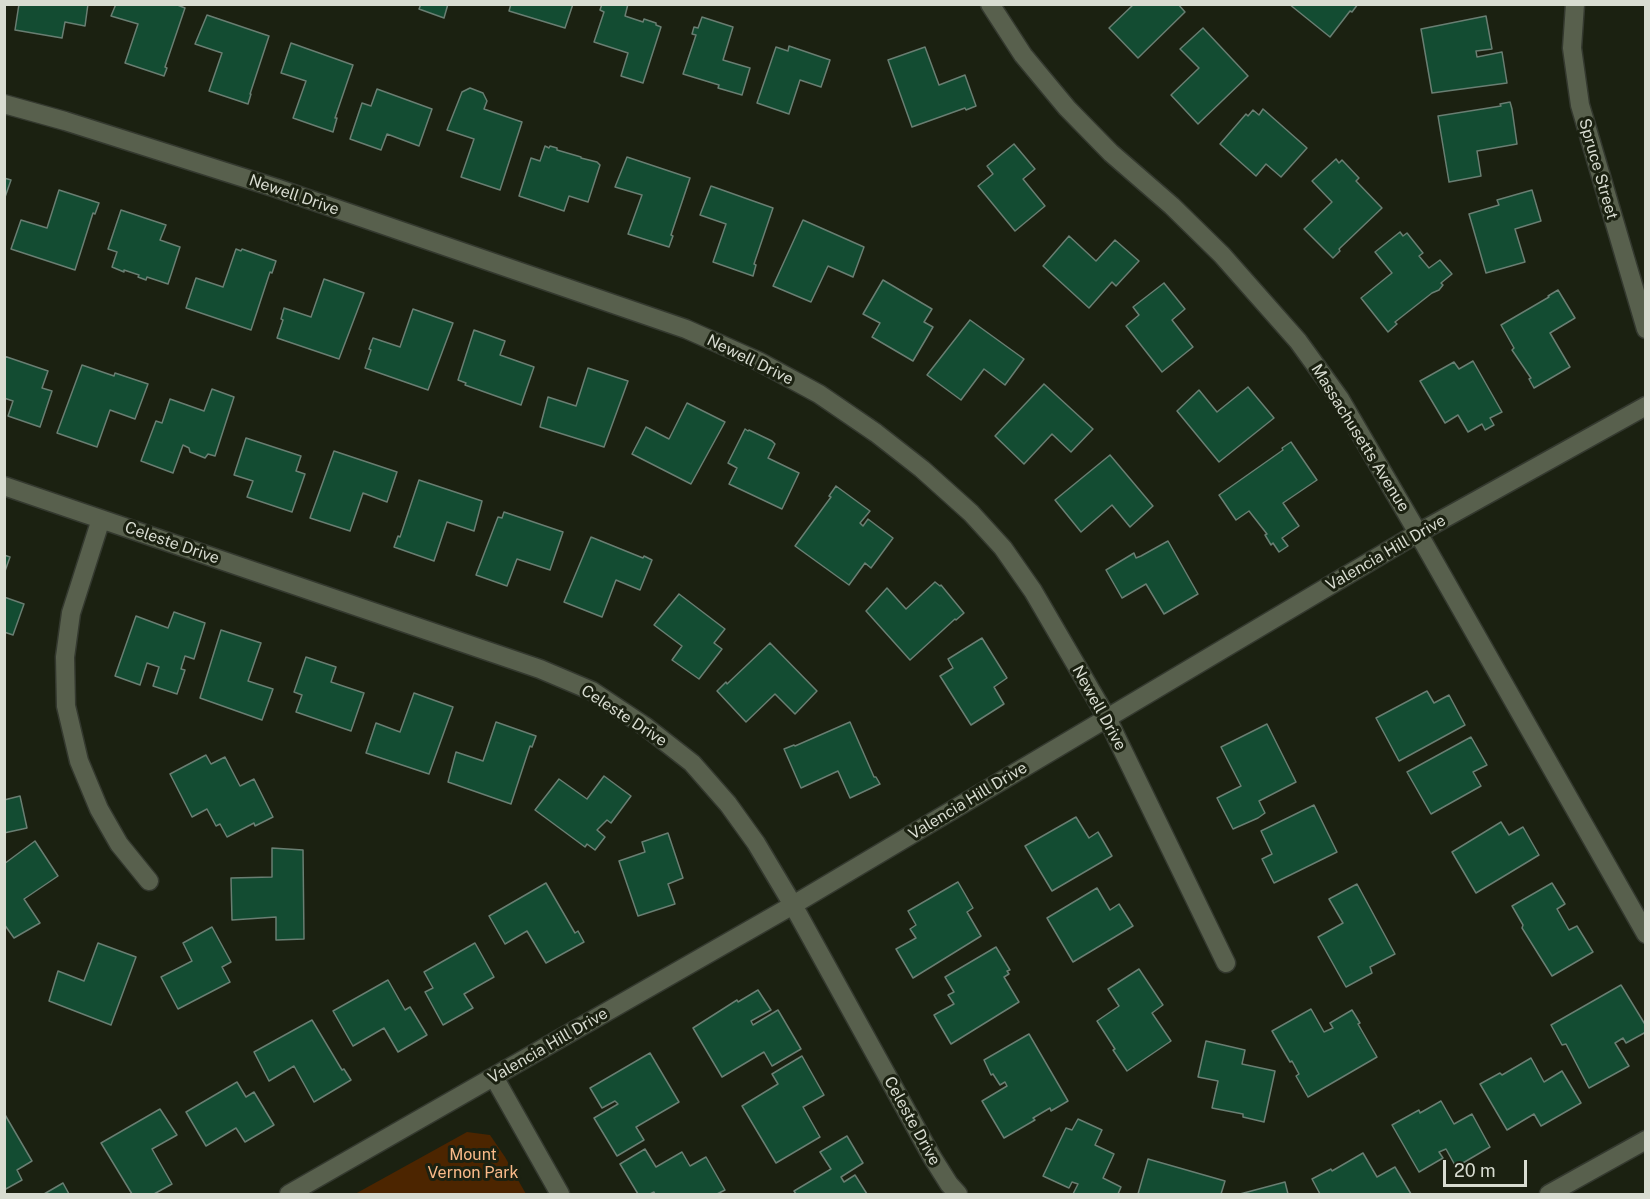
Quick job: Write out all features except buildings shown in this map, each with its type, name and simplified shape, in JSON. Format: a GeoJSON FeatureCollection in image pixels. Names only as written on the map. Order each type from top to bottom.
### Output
{"type":"FeatureCollection","features":[{"type":"Feature","properties":{"kind":"street","name":"Massachusetts Avenue"},"geometry":{"type":"LineString","coordinates":[[990,4],[1023,55],[1067,108],[1222,255],[1298,341],[1340,399],[1646,934]]}},
{"type":"Feature","properties":{"kind":"street","name":"Spruce Street"},"geometry":{"type":"LineString","coordinates":[[1575,4],[1572,48],[1580,105],[1646,329]]}},
{"type":"Feature","properties":{"kind":"street","name":"Newell Drive"},"geometry":{"type":"LineString","coordinates":[[4,104],[276,188],[686,329],[758,361],[819,394],[876,433],[922,468],[972,513],[1003,548],[1033,591],[1107,718],[1226,963]]}},
{"type":"Feature","properties":{"kind":"street","name":"Valencia Hill Drive"},"geometry":{"type":"LineString","coordinates":[[289,1194],[793,905],[1418,532],[1646,406]]}},
{"type":"Feature","properties":{"kind":"street","name":"Celeste Drive"},"geometry":{"type":"LineString","coordinates":[[4,486],[540,669],[592,692],[646,727],[692,763],[728,804],[756,843],[793,905],[932,1157],[958,1194]]}},
{"type":"Feature","properties":{"kind":"street"},"geometry":{"type":"LineString","coordinates":[[100,519],[71,613],[64,657],[66,706],[79,761],[99,808],[119,844],[149,881]]}},
{"type":"Feature","properties":{"kind":"street"},"geometry":{"type":"LineString","coordinates":[[494,1077],[560,1194]]}},
{"type":"Feature","properties":{"kind":"street"},"geometry":{"type":"LineString","coordinates":[[1549,1194],[1646,1140]]}},
{"type":"Feature","properties":{"kind":"green space","name":"Mount Vernon Park"},"geometry":{"type":"Polygon","coordinates":[[[467,1132],[490,1135],[526,1194],[355,1194],[467,1132]]]}}]}
